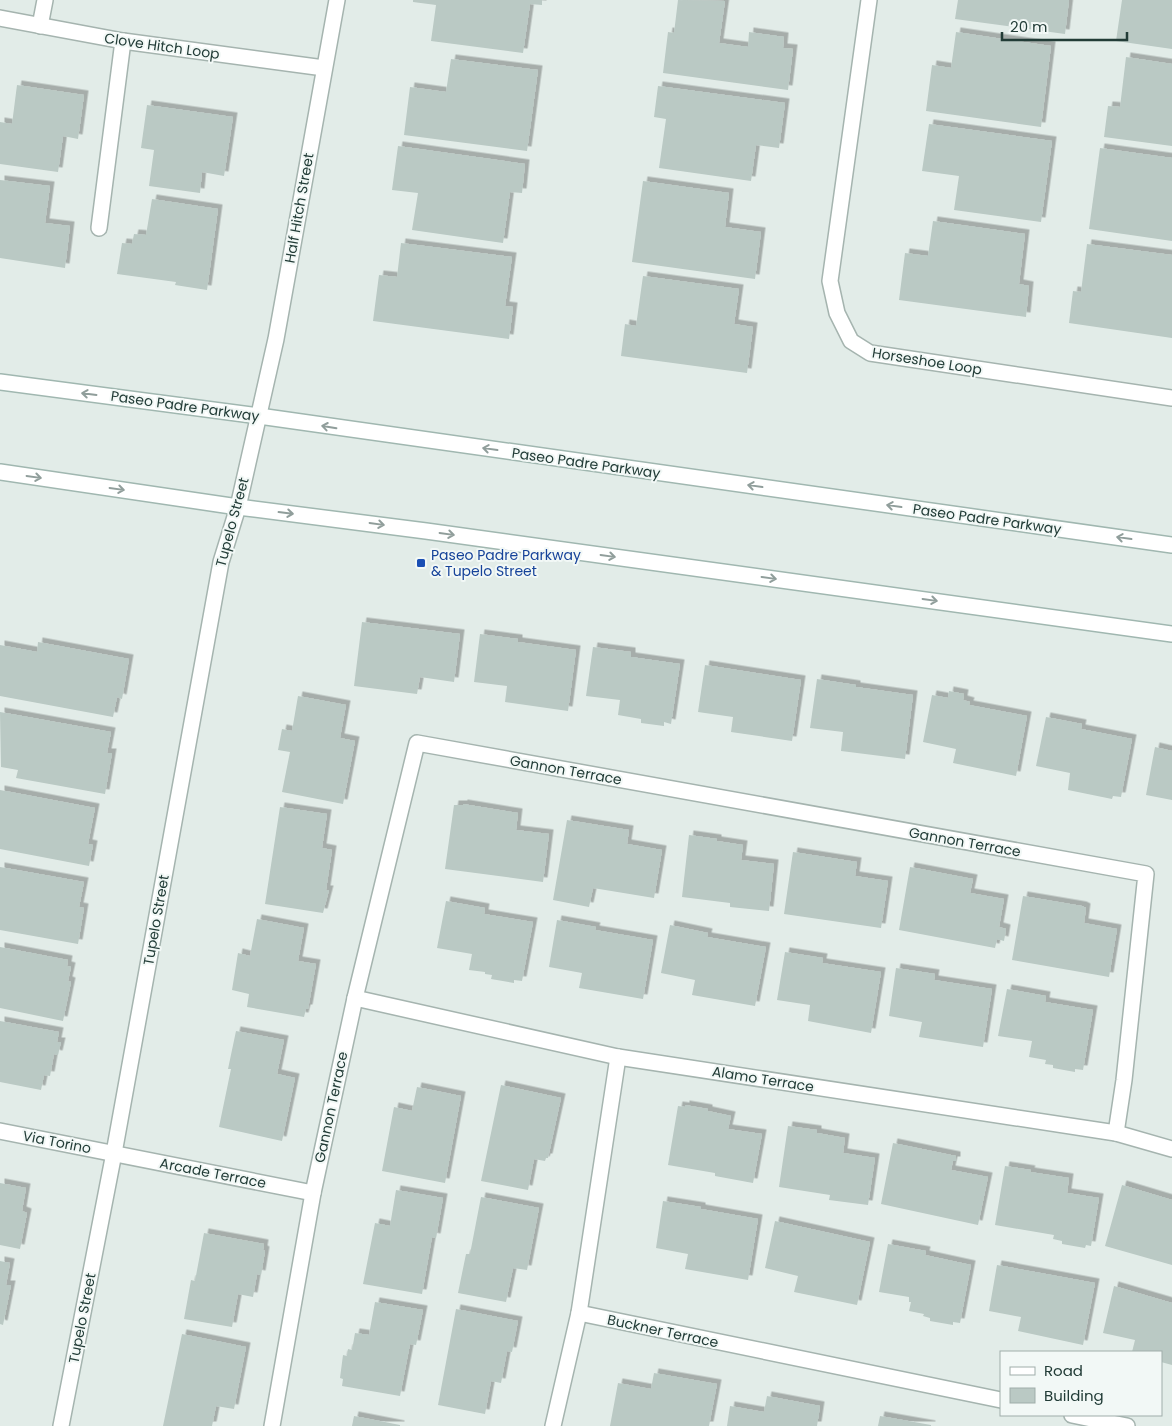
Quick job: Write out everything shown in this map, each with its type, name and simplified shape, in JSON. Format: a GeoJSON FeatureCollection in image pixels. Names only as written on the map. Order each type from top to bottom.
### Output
{"type":"FeatureCollection","features":[{"type":"Feature","properties":{"kind":"street"},"geometry":{"type":"LineString","coordinates":[[40,26],[45,0]]}},
{"type":"Feature","properties":{"kind":"street","name":"Half Hitch Street"},"geometry":{"type":"LineString","coordinates":[[259,416],[279,324],[337,0]]}},
{"type":"Feature","properties":{"kind":"street","name":"Horseshoe Loop"},"geometry":{"type":"LineString","coordinates":[[869,0],[830,281],[836,314],[851,341],[870,353],[1172,398]]}},
{"type":"Feature","properties":{"kind":"street","name":"Clove Hitch Loop"},"geometry":{"type":"LineString","coordinates":[[0,18],[123,41],[324,68]]}},
{"type":"Feature","properties":{"kind":"street"},"geometry":{"type":"LineString","coordinates":[[99,228],[123,41]]}},
{"type":"Feature","properties":{"kind":"street","name":"Paseo Padre Parkway"},"geometry":{"type":"LineString","coordinates":[[0,382],[259,416],[1172,545]]}},
{"type":"Feature","properties":{"kind":"street","name":"Tupelo Street"},"geometry":{"type":"LineString","coordinates":[[62,1426],[114,1153],[221,562],[238,507],[259,416]]}},
{"type":"Feature","properties":{"kind":"street"},"geometry":{"type":"LineString","coordinates":[[0,472],[238,507],[426,531],[1172,634]]}},
{"type":"Feature","properties":{"kind":"street","name":"Gannon Terrace"},"geometry":{"type":"LineString","coordinates":[[272,1426],[313,1193],[355,998],[417,743],[1146,874],[1124,1080],[1116,1133]]}},
{"type":"Feature","properties":{"kind":"street","name":"Alamo Terrace"},"geometry":{"type":"LineString","coordinates":[[355,998],[618,1057],[1116,1133],[1172,1149]]}},
{"type":"Feature","properties":{"kind":"street"},"geometry":{"type":"LineString","coordinates":[[553,1426],[579,1313],[618,1057]]}},
{"type":"Feature","properties":{"kind":"street","name":"Via Torino"},"geometry":{"type":"LineString","coordinates":[[0,1131],[114,1153]]}},
{"type":"Feature","properties":{"kind":"street","name":"Arcade Terrace"},"geometry":{"type":"LineString","coordinates":[[114,1153],[313,1193]]}},
{"type":"Feature","properties":{"kind":"street","name":"Buckner Terrace"},"geometry":{"type":"LineString","coordinates":[[579,1313],[1000,1400]]}},
{"type":"Feature","properties":{"kind":"street"},"geometry":{"type":"LineString","coordinates":[[1077,1416],[1127,1426]]}},
{"type":"Feature","properties":{"kind":"building"},"geometry":{"type":"Polygon","coordinates":[[[413,0],[542,0],[542,5],[530,4],[523,53],[431,41],[436,5],[413,2],[413,0]]]}},
{"type":"Feature","properties":{"kind":"building"},"geometry":{"type":"Polygon","coordinates":[[[678,0],[725,1],[719,43],[748,47],[749,32],[784,37],[783,48],[793,49],[788,90],[663,73],[668,32],[674,33],[678,0]]]}},
{"type":"Feature","properties":{"kind":"building"},"geometry":{"type":"Polygon","coordinates":[[[958,0],[1069,0],[1065,34],[955,19],[958,0]]]}},
{"type":"Feature","properties":{"kind":"building"},"geometry":{"type":"Polygon","coordinates":[[[1122,0],[1172,0],[1172,49],[1116,41],[1122,0]]]}},
{"type":"Feature","properties":{"kind":"building"},"geometry":{"type":"Polygon","coordinates":[[[956,32],[1051,46],[1041,127],[926,111],[932,65],[951,68],[956,32]]]}},
{"type":"Feature","properties":{"kind":"building"},"geometry":{"type":"Polygon","coordinates":[[[1126,57],[1172,64],[1172,146],[1104,137],[1108,106],[1120,107],[1126,57]]]}},
{"type":"Feature","properties":{"kind":"building"},"geometry":{"type":"Polygon","coordinates":[[[451,59],[538,70],[527,151],[404,135],[410,87],[446,92],[451,59]]]}},
{"type":"Feature","properties":{"kind":"building"},"geometry":{"type":"Polygon","coordinates":[[[17,85],[84,95],[78,139],[63,136],[58,172],[0,164],[0,122],[12,124],[17,85]]]}},
{"type":"Feature","properties":{"kind":"building"},"geometry":{"type":"Polygon","coordinates":[[[658,86],[785,103],[779,148],[756,145],[751,181],[659,168],[666,119],[654,117],[658,86]]]}},
{"type":"Feature","properties":{"kind":"building"},"geometry":{"type":"Polygon","coordinates":[[[147,105],[233,117],[224,176],[202,172],[200,193],[149,186],[154,150],[141,148],[147,105]]]}},
{"type":"Feature","properties":{"kind":"building"},"geometry":{"type":"Polygon","coordinates":[[[929,124],[1052,141],[1041,222],[954,210],[959,176],[922,171],[929,124]]]}},
{"type":"Feature","properties":{"kind":"building"},"geometry":{"type":"Polygon","coordinates":[[[398,146],[525,164],[522,193],[510,192],[503,243],[412,230],[418,193],[392,190],[398,146]]]}},
{"type":"Feature","properties":{"kind":"building"},"geometry":{"type":"Polygon","coordinates":[[[1100,148],[1172,158],[1172,241],[1089,229],[1100,148]]]}},
{"type":"Feature","properties":{"kind":"building"},"geometry":{"type":"Polygon","coordinates":[[[0,180],[50,186],[45,223],[70,226],[65,268],[0,258],[0,180]]]}},
{"type":"Feature","properties":{"kind":"building"},"geometry":{"type":"Polygon","coordinates":[[[643,181],[729,193],[725,227],[761,232],[755,279],[632,262],[643,181]]]}},
{"type":"Feature","properties":{"kind":"building"},"geometry":{"type":"Polygon","coordinates":[[[152,199],[218,209],[207,290],[175,285],[176,282],[117,274],[122,243],[132,244],[134,234],[146,235],[152,199]]]}},
{"type":"Feature","properties":{"kind":"building"},"geometry":{"type":"Polygon","coordinates":[[[933,221],[1025,234],[1019,284],[1029,286],[1026,317],[899,300],[905,253],[928,256],[933,221]]]}},
{"type":"Feature","properties":{"kind":"building"},"geometry":{"type":"Polygon","coordinates":[[[401,243],[512,257],[505,306],[513,307],[509,339],[373,321],[379,275],[397,277],[401,243]]]}},
{"type":"Feature","properties":{"kind":"building"},"geometry":{"type":"Polygon","coordinates":[[[1087,244],[1172,255],[1172,338],[1069,323],[1073,291],[1081,292],[1087,244]]]}},
{"type":"Feature","properties":{"kind":"building"},"geometry":{"type":"Polygon","coordinates":[[[643,276],[739,289],[734,324],[753,327],[747,373],[621,356],[625,324],[636,326],[643,276]]]}},
{"type":"Feature","properties":{"kind":"building"},"geometry":{"type":"Polygon","coordinates":[[[362,622],[460,634],[454,682],[420,677],[417,694],[354,686],[362,622]]]}},
{"type":"Feature","properties":{"kind":"building"},"geometry":{"type":"Polygon","coordinates":[[[480,634],[518,639],[518,642],[576,650],[568,711],[505,702],[507,686],[474,682],[480,634]]]}},
{"type":"Feature","properties":{"kind":"building"},"geometry":{"type":"Polygon","coordinates":[[[38,642],[129,659],[122,699],[117,697],[113,717],[0,696],[0,645],[37,652],[38,642]]]}},
{"type":"Feature","properties":{"kind":"building"},"geometry":{"type":"Polygon","coordinates":[[[593,647],[631,652],[631,657],[680,664],[671,724],[664,722],[664,726],[641,723],[641,719],[618,715],[620,700],[586,696],[593,647]]]}},
{"type":"Feature","properties":{"kind":"building"},"geometry":{"type":"Polygon","coordinates":[[[705,665],[801,680],[792,741],[731,732],[733,717],[698,712],[705,665]]]}},
{"type":"Feature","properties":{"kind":"building"},"geometry":{"type":"Polygon","coordinates":[[[817,679],[913,695],[905,759],[841,751],[843,732],[810,728],[817,679]]]}},
{"type":"Feature","properties":{"kind":"building"},"geometry":{"type":"Polygon","coordinates":[[[949,691],[964,694],[963,700],[970,702],[969,705],[1027,716],[1016,776],[953,763],[956,749],[923,742],[932,695],[948,698],[949,691]]]}},
{"type":"Feature","properties":{"kind":"building"},"geometry":{"type":"Polygon","coordinates":[[[298,696],[346,705],[340,738],[355,741],[343,804],[282,792],[290,752],[278,750],[282,729],[292,731],[298,696]]]}},
{"type":"Feature","properties":{"kind":"building"},"geometry":{"type":"Polygon","coordinates":[[[0,712],[111,732],[107,753],[112,753],[105,794],[16,778],[18,770],[1,767],[0,712]]]}},
{"type":"Feature","properties":{"kind":"building"},"geometry":{"type":"Polygon","coordinates":[[[1046,717],[1082,724],[1081,729],[1132,739],[1121,797],[1113,796],[1112,799],[1068,790],[1070,773],[1036,766],[1046,717]]]}},
{"type":"Feature","properties":{"kind":"building"},"geometry":{"type":"Polygon","coordinates":[[[1155,747],[1172,751],[1172,800],[1146,795],[1155,747]]]}},
{"type":"Feature","properties":{"kind":"building"},"geometry":{"type":"Polygon","coordinates":[[[0,790],[95,808],[88,844],[93,845],[89,866],[0,849],[0,790]]]}},
{"type":"Feature","properties":{"kind":"building"},"geometry":{"type":"Polygon","coordinates":[[[463,804],[518,813],[516,830],[549,834],[543,882],[445,869],[454,805],[463,804]]]}},
{"type":"Feature","properties":{"kind":"building"},"geometry":{"type":"Polygon","coordinates":[[[280,807],[327,814],[322,848],[332,850],[326,890],[329,890],[323,913],[265,904],[280,807]]]}},
{"type":"Feature","properties":{"kind":"building"},"geometry":{"type":"Polygon","coordinates":[[[567,820],[629,830],[627,844],[662,850],[654,898],[593,888],[589,907],[553,900],[567,820]]]}},
{"type":"Feature","properties":{"kind":"building"},"geometry":{"type":"Polygon","coordinates":[[[689,835],[743,845],[741,860],[774,864],[769,911],[730,907],[730,903],[682,897],[689,835]]]}},
{"type":"Feature","properties":{"kind":"building"},"geometry":{"type":"Polygon","coordinates":[[[793,852],[857,862],[855,876],[888,881],[881,928],[784,914],[793,852]]]}},
{"type":"Feature","properties":{"kind":"building"},"geometry":{"type":"Polygon","coordinates":[[[0,867],[84,882],[79,907],[84,908],[78,944],[0,930],[0,867]]]}},
{"type":"Feature","properties":{"kind":"building"},"geometry":{"type":"Polygon","coordinates":[[[910,867],[973,879],[970,893],[1004,899],[999,927],[1006,929],[1004,941],[997,939],[995,948],[899,930],[910,867]]]}},
{"type":"Feature","properties":{"kind":"building"},"geometry":{"type":"Polygon","coordinates":[[[1023,896],[1082,906],[1086,908],[1084,923],[1117,929],[1109,977],[1012,960],[1023,896]]]}},
{"type":"Feature","properties":{"kind":"building"},"geometry":{"type":"Polygon","coordinates":[[[446,901],[485,908],[484,914],[533,922],[522,981],[514,980],[514,983],[491,979],[492,975],[485,974],[485,972],[469,970],[472,954],[437,948],[446,901]]]}},
{"type":"Feature","properties":{"kind":"building"},"geometry":{"type":"Polygon","coordinates":[[[257,919],[304,928],[298,961],[316,964],[308,1009],[306,1009],[304,1017],[247,1007],[249,994],[232,990],[238,953],[250,956],[257,919]]]}},
{"type":"Feature","properties":{"kind":"building"},"geometry":{"type":"Polygon","coordinates":[[[557,920],[596,927],[595,930],[653,940],[643,999],[579,988],[582,973],[549,967],[557,920]]]}},
{"type":"Feature","properties":{"kind":"building"},"geometry":{"type":"Polygon","coordinates":[[[670,925],[708,933],[707,937],[766,947],[755,1006],[692,995],[695,980],[661,973],[670,925]]]}},
{"type":"Feature","properties":{"kind":"building"},"geometry":{"type":"Polygon","coordinates":[[[0,947],[68,960],[67,966],[71,967],[68,981],[71,982],[63,1021],[0,1008],[0,947]]]}},
{"type":"Feature","properties":{"kind":"building"},"geometry":{"type":"Polygon","coordinates":[[[785,952],[823,958],[822,963],[881,972],[871,1033],[808,1021],[810,1005],[777,1000],[785,952]]]}},
{"type":"Feature","properties":{"kind":"building"},"geometry":{"type":"Polygon","coordinates":[[[896,968],[935,974],[934,980],[992,989],[983,1047],[919,1037],[922,1022],[889,1016],[896,968]]]}},
{"type":"Feature","properties":{"kind":"building"},"geometry":{"type":"Polygon","coordinates":[[[1007,989],[1046,996],[1045,1002],[1093,1010],[1083,1070],[1075,1069],[1075,1072],[1053,1068],[1053,1065],[1045,1064],[1046,1060],[1029,1057],[1032,1041],[998,1036],[1007,989]]]}},
{"type":"Feature","properties":{"kind":"building"},"geometry":{"type":"Polygon","coordinates":[[[0,1021],[59,1032],[57,1042],[61,1042],[58,1055],[54,1054],[50,1076],[44,1075],[41,1090],[0,1082],[0,1021]]]}},
{"type":"Feature","properties":{"kind":"building"},"geometry":{"type":"Polygon","coordinates":[[[236,1031],[284,1040],[277,1074],[295,1078],[282,1141],[219,1127],[231,1069],[228,1069],[236,1031]]]}},
{"type":"Feature","properties":{"kind":"building"},"geometry":{"type":"Polygon","coordinates":[[[501,1085],[561,1098],[548,1158],[545,1161],[534,1159],[528,1190],[481,1181],[501,1085]]]}},
{"type":"Feature","properties":{"kind":"building"},"geometry":{"type":"Polygon","coordinates":[[[417,1087],[461,1096],[445,1183],[382,1171],[394,1107],[412,1111],[417,1087]]]}},
{"type":"Feature","properties":{"kind":"building"},"geometry":{"type":"Polygon","coordinates":[[[685,1105],[731,1116],[728,1129],[762,1134],[753,1183],[715,1176],[715,1173],[668,1165],[678,1106],[685,1107],[685,1105]]]}},
{"type":"Feature","properties":{"kind":"building"},"geometry":{"type":"Polygon","coordinates":[[[788,1126],[817,1130],[817,1133],[845,1138],[843,1153],[875,1158],[868,1205],[829,1200],[830,1195],[779,1187],[788,1126]]]}},
{"type":"Feature","properties":{"kind":"building"},"geometry":{"type":"Polygon","coordinates":[[[893,1143],[956,1156],[956,1161],[953,1161],[951,1170],[988,1177],[978,1225],[881,1204],[893,1143]]]}},
{"type":"Feature","properties":{"kind":"building"},"geometry":{"type":"Polygon","coordinates":[[[1005,1166],[1069,1178],[1067,1193],[1099,1198],[1091,1246],[1086,1245],[1085,1248],[1062,1244],[1062,1241],[1053,1239],[1054,1235],[995,1225],[1005,1166]]]}},
{"type":"Feature","properties":{"kind":"building"},"geometry":{"type":"Polygon","coordinates":[[[0,1183],[26,1188],[22,1211],[27,1213],[20,1249],[0,1245],[0,1183]]]}},
{"type":"Feature","properties":{"kind":"building"},"geometry":{"type":"Polygon","coordinates":[[[1122,1185],[1172,1200],[1172,1265],[1105,1246],[1122,1185]]]}},
{"type":"Feature","properties":{"kind":"building"},"geometry":{"type":"Polygon","coordinates":[[[396,1190],[443,1198],[436,1238],[432,1237],[422,1294],[363,1284],[375,1223],[390,1226],[396,1190]]]}},
{"type":"Feature","properties":{"kind":"building"},"geometry":{"type":"Polygon","coordinates":[[[481,1197],[539,1208],[527,1270],[513,1268],[506,1302],[458,1293],[466,1254],[470,1254],[481,1197]]]}},
{"type":"Feature","properties":{"kind":"building"},"geometry":{"type":"Polygon","coordinates":[[[663,1201],[758,1219],[748,1280],[685,1269],[688,1254],[656,1248],[663,1201]]]}},
{"type":"Feature","properties":{"kind":"building"},"geometry":{"type":"Polygon","coordinates":[[[775,1221],[870,1242],[857,1305],[794,1292],[798,1276],[765,1268],[775,1221]]]}},
{"type":"Feature","properties":{"kind":"building"},"geometry":{"type":"Polygon","coordinates":[[[204,1233],[264,1244],[263,1250],[265,1251],[261,1275],[257,1274],[253,1297],[238,1294],[232,1327],[184,1319],[191,1280],[195,1281],[204,1233]]]}},
{"type":"Feature","properties":{"kind":"building"},"geometry":{"type":"Polygon","coordinates":[[[888,1244],[926,1251],[925,1255],[971,1265],[960,1323],[953,1322],[953,1325],[930,1321],[930,1318],[923,1316],[924,1314],[909,1311],[911,1302],[909,1302],[909,1297],[879,1292],[888,1244]]]}},
{"type":"Feature","properties":{"kind":"building"},"geometry":{"type":"Polygon","coordinates":[[[0,1261],[10,1263],[6,1285],[11,1285],[3,1325],[0,1324],[0,1261]]]}},
{"type":"Feature","properties":{"kind":"building"},"geometry":{"type":"Polygon","coordinates":[[[997,1265],[1095,1283],[1083,1345],[1018,1331],[1021,1317],[989,1311],[997,1265]]]}},
{"type":"Feature","properties":{"kind":"building"},"geometry":{"type":"Polygon","coordinates":[[[1114,1286],[1172,1303],[1172,1365],[1162,1362],[1162,1351],[1132,1351],[1135,1340],[1103,1333],[1114,1286]]]}},
{"type":"Feature","properties":{"kind":"building"},"geometry":{"type":"Polygon","coordinates":[[[375,1302],[423,1310],[416,1345],[410,1344],[400,1396],[342,1386],[343,1379],[340,1378],[343,1355],[347,1356],[348,1349],[352,1350],[355,1333],[369,1335],[375,1302]]]}},
{"type":"Feature","properties":{"kind":"building"},"geometry":{"type":"Polygon","coordinates":[[[456,1309],[518,1321],[512,1352],[507,1351],[501,1383],[491,1381],[485,1414],[438,1405],[456,1309]]]}},
{"type":"Feature","properties":{"kind":"building"},"geometry":{"type":"Polygon","coordinates":[[[182,1334],[246,1347],[234,1409],[216,1406],[212,1426],[163,1426],[182,1334]]]}},
{"type":"Feature","properties":{"kind":"building"},"geometry":{"type":"Polygon","coordinates":[[[654,1373],[717,1384],[709,1426],[610,1426],[618,1383],[651,1389],[654,1373]]]}},
{"type":"Feature","properties":{"kind":"building"},"geometry":{"type":"Polygon","coordinates":[[[767,1396],[820,1406],[817,1426],[727,1426],[730,1406],[764,1412],[767,1396]]]}},
{"type":"Feature","properties":{"kind":"building"},"geometry":{"type":"Polygon","coordinates":[[[354,1416],[400,1425],[400,1426],[352,1426],[354,1416]]]}},
{"type":"Feature","properties":{"kind":"building"},"geometry":{"type":"Polygon","coordinates":[[[880,1416],[931,1425],[931,1426],[878,1426],[880,1416]]]}},
{"type":"Feature","properties":{"kind":"place","name":"Paseo Padre Parkway & Tupelo Street"},"geometry":{"type":"Point","coordinates":[421,563]}}]}
